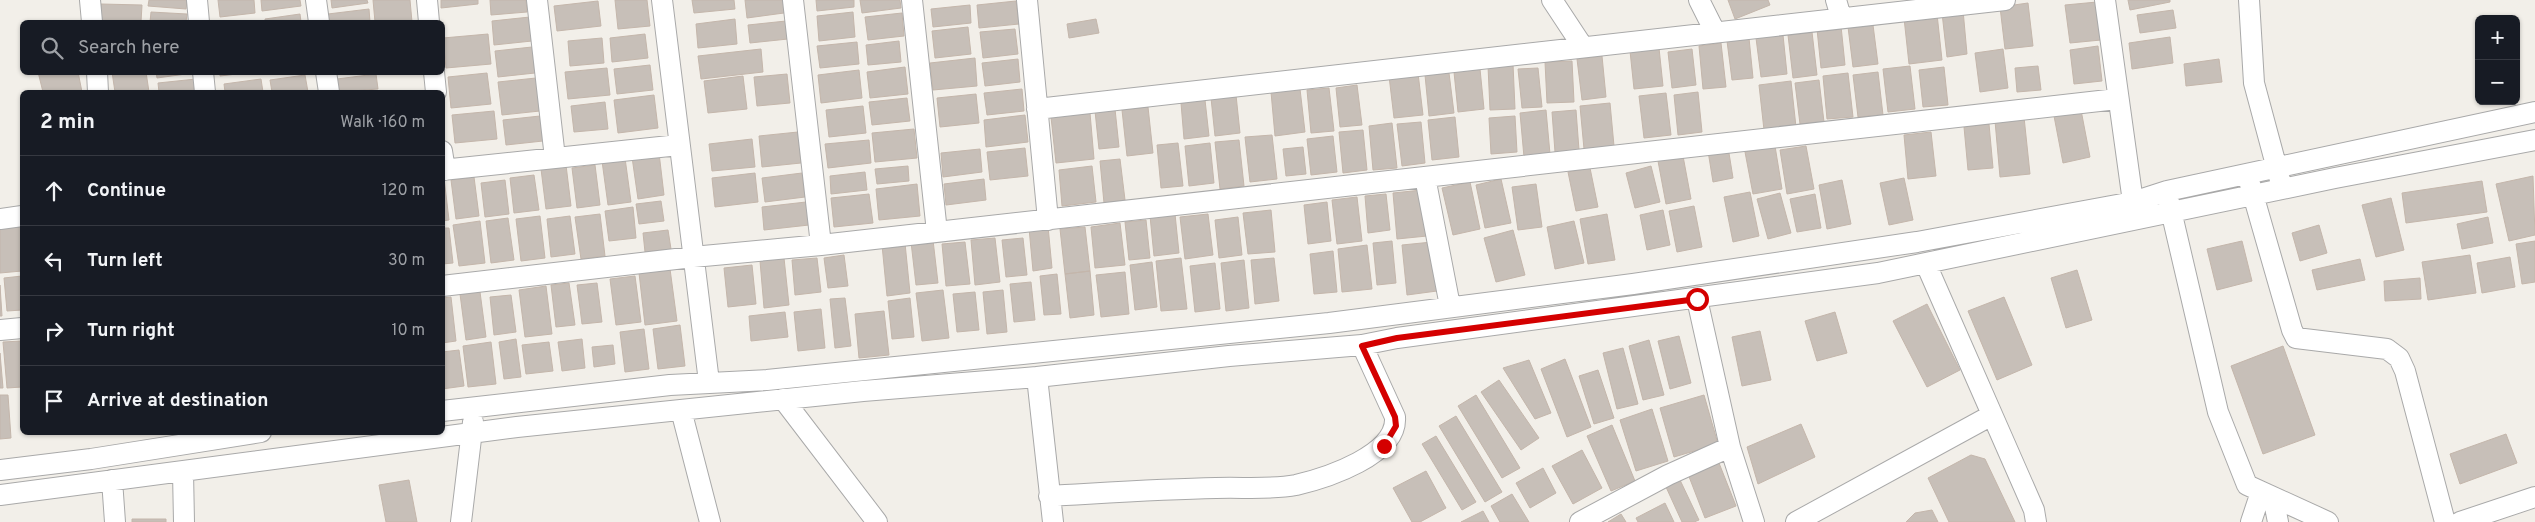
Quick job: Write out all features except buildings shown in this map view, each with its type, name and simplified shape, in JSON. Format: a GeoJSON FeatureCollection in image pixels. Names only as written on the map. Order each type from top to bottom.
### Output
{"type":"FeatureCollection","features":[{"type":"Feature","properties":{"kind":"street"},"geometry":{"type":"LineString","coordinates":[[90,0],[92,20]]}},
{"type":"Feature","properties":{"kind":"street"},"geometry":{"type":"LineString","coordinates":[[197,0],[199,20]]}},
{"type":"Feature","properties":{"kind":"street"},"geometry":{"type":"LineString","coordinates":[[316,0],[319,20]]}},
{"type":"Feature","properties":{"kind":"street"},"geometry":{"type":"LineString","coordinates":[[427,0],[429,20]]}},
{"type":"Feature","properties":{"kind":"street"},"geometry":{"type":"LineString","coordinates":[[537,0],[555,158]]}},
{"type":"Feature","properties":{"kind":"street"},"geometry":{"type":"LineString","coordinates":[[662,0],[692,257],[709,382]]}},
{"type":"Feature","properties":{"kind":"street"},"geometry":{"type":"LineString","coordinates":[[793,0],[821,245]]}},
{"type":"Feature","properties":{"kind":"street"},"geometry":{"type":"LineString","coordinates":[[912,0],[937,232]]}},
{"type":"Feature","properties":{"kind":"street"},"geometry":{"type":"LineString","coordinates":[[1027,0],[1048,220]]}},
{"type":"Feature","properties":{"kind":"street"},"geometry":{"type":"LineString","coordinates":[[1552,0],[1583,47]]}},
{"type":"Feature","properties":{"kind":"street"},"geometry":{"type":"LineString","coordinates":[[1699,0],[1714,32]]}},
{"type":"Feature","properties":{"kind":"street"},"geometry":{"type":"LineString","coordinates":[[1037,109],[1714,32],[1839,9],[2005,0]]}},
{"type":"Feature","properties":{"kind":"street"},"geometry":{"type":"LineString","coordinates":[[2105,0],[2117,99],[2133,202]]}},
{"type":"Feature","properties":{"kind":"street"},"geometry":{"type":"LineString","coordinates":[[2249,0],[2254,83],[2275,167],[2284,189]]}},
{"type":"Feature","properties":{"kind":"street"},"geometry":{"type":"LineString","coordinates":[[96,75],[98,90]]}},
{"type":"Feature","properties":{"kind":"street"},"geometry":{"type":"LineString","coordinates":[[203,75],[205,90]]}},
{"type":"Feature","properties":{"kind":"street"},"geometry":{"type":"LineString","coordinates":[[326,75],[329,90]]}},
{"type":"Feature","properties":{"kind":"street"},"geometry":{"type":"LineString","coordinates":[[434,75],[436,90]]}},
{"type":"Feature","properties":{"kind":"street"},"geometry":{"type":"LineString","coordinates":[[445,286],[692,257],[1048,220],[2117,99]]}},
{"type":"Feature","properties":{"kind":"street"},"geometry":{"type":"LineString","coordinates":[[445,411],[709,382],[767,380],[1320,324],[1633,284],[1917,242],[2133,202],[2167,191],[2535,112]]}},
{"type":"Feature","properties":{"kind":"street"},"geometry":{"type":"LineString","coordinates":[[0,495],[472,433],[784,399],[1037,378],[1229,356],[1362,346],[1397,338],[1635,308],[1878,273],[2284,189],[2535,140]]}},
{"type":"Feature","properties":{"kind":"street"},"geometry":{"type":"LineString","coordinates":[[445,164],[555,158],[679,145]]}},
{"type":"Feature","properties":{"kind":"street"},"geometry":{"type":"LineString","coordinates":[[2248,174],[2252,196],[2296,338],[2387,349],[2399,358],[2405,371],[2446,522]]}},
{"type":"Feature","properties":{"kind":"street"},"geometry":{"type":"LineString","coordinates":[[1425,177],[1450,306]]}},
{"type":"Feature","properties":{"kind":"street"},"geometry":{"type":"LineString","coordinates":[[2167,191],[2218,412],[2248,486],[2328,522]]}},
{"type":"Feature","properties":{"kind":"street"},"geometry":{"type":"LineString","coordinates":[[0,219],[20,216]]}},
{"type":"Feature","properties":{"kind":"street"},"geometry":{"type":"LineString","coordinates":[[1926,264],[2034,510],[2036,522]]}},
{"type":"Feature","properties":{"kind":"street"},"geometry":{"type":"LineString","coordinates":[[1633,284],[1635,308]]}},
{"type":"Feature","properties":{"kind":"street"},"geometry":{"type":"LineString","coordinates":[[1697,299],[1730,447],[1751,514]]}},
{"type":"Feature","properties":{"kind":"street"},"geometry":{"type":"LineString","coordinates":[[0,330],[20,328]]}},
{"type":"Feature","properties":{"kind":"street"},"geometry":{"type":"LineString","coordinates":[[1049,496],[1215,488],[1270,488],[1294,485],[1336,472],[1384,446],[1396,426],[1395,417],[1362,346]]}},
{"type":"Feature","properties":{"kind":"street"},"geometry":{"type":"LineString","coordinates":[[1037,378],[1053,522]]}},
{"type":"Feature","properties":{"kind":"street"},"geometry":{"type":"LineString","coordinates":[[784,399],[877,522]]}},
{"type":"Feature","properties":{"kind":"street"},"geometry":{"type":"LineString","coordinates":[[461,522],[472,433],[473,408]]}},
{"type":"Feature","properties":{"kind":"street"},"geometry":{"type":"LineString","coordinates":[[681,410],[710,522]]}},
{"type":"Feature","properties":{"kind":"street"},"geometry":{"type":"LineString","coordinates":[[1796,522],[1990,410]]}},
{"type":"Feature","properties":{"kind":"street"},"geometry":{"type":"LineString","coordinates":[[0,470],[240,435]]}},
{"type":"Feature","properties":{"kind":"street"},"geometry":{"type":"LineString","coordinates":[[1580,522],[1668,475],[1730,447]]}},
{"type":"Feature","properties":{"kind":"street"},"geometry":{"type":"LineString","coordinates":[[29,492],[30,467]]}},
{"type":"Feature","properties":{"kind":"street"},"geometry":{"type":"LineString","coordinates":[[183,472],[184,522]]}},
{"type":"Feature","properties":{"kind":"street"},"geometry":{"type":"LineString","coordinates":[[112,480],[115,522]]}},
{"type":"Feature","properties":{"kind":"street"},"geometry":{"type":"LineString","coordinates":[[2251,522],[2267,494]]}},
{"type":"Feature","properties":{"kind":"street"},"geometry":{"type":"LineString","coordinates":[[2267,494],[2278,522]]}},
{"type":"Feature","properties":{"kind":"street"},"geometry":{"type":"LineString","coordinates":[[2467,521],[2535,497]]}},
{"type":"Feature","properties":{"kind":"route"},"geometry":{"type":"LineString","coordinates":[[1384,446],[1392,436],[1396,426],[1395,417],[1362,346],[1397,338],[1697,299]]}}]}
